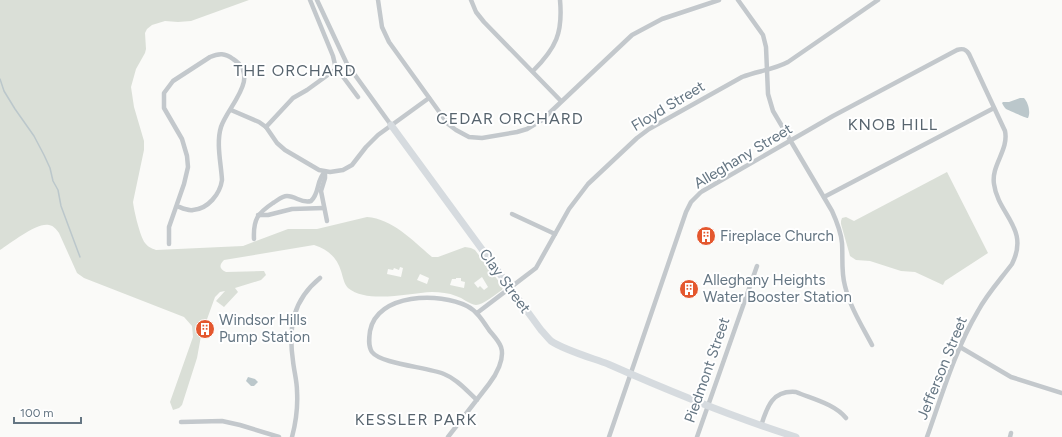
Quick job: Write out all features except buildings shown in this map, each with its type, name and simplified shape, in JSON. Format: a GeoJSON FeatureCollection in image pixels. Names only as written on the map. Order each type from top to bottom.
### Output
{"type":"FeatureCollection","features":[{"type":"Feature","properties":{"kind":"street"},"geometry":{"type":"LineString","coordinates":[[310,0],[333,56],[336,69],[358,97]]}},
{"type":"Feature","properties":{"kind":"street","name":"Clay Street"},"geometry":{"type":"LineString","coordinates":[[318,0],[352,73],[541,330],[548,337],[559,345],[631,375],[761,426],[796,437]]}},
{"type":"Feature","properties":{"kind":"street"},"geometry":{"type":"LineString","coordinates":[[378,0],[382,27],[389,42],[448,124],[462,134],[475,138],[517,132],[527,129],[542,120],[632,36],[662,19],[719,0]]}},
{"type":"Feature","properties":{"kind":"street"},"geometry":{"type":"LineString","coordinates":[[471,0],[476,12],[484,22],[533,71],[561,102]]}},
{"type":"Feature","properties":{"kind":"street"},"geometry":{"type":"LineString","coordinates":[[533,71],[550,52],[560,30],[562,17],[560,0]]}},
{"type":"Feature","properties":{"kind":"street"},"geometry":{"type":"LineString","coordinates":[[738,0],[763,35],[766,47],[768,94],[773,111],[835,217],[842,244],[843,275],[847,294],[853,310],[872,345]]}},
{"type":"Feature","properties":{"kind":"street","name":"Floyd Street"},"geometry":{"type":"LineString","coordinates":[[477,313],[536,268],[569,209],[588,184],[637,138],[649,129],[742,77],[751,73],[779,67],[788,62],[878,0]]}},
{"type":"Feature","properties":{"kind":"street","name":"Jefferson Street"},"geometry":{"type":"LineString","coordinates":[[928,437],[960,347],[978,311],[1012,264],[1018,243],[1016,234],[998,198],[993,183],[995,170],[1006,142],[1006,136],[969,54],[964,49]]}},
{"type":"Feature","properties":{"kind":"street","name":"Alleghany Street"},"geometry":{"type":"LineString","coordinates":[[609,437],[686,212],[691,202],[701,192],[791,141],[957,50],[964,49]]}},
{"type":"Feature","properties":{"kind":"street"},"geometry":{"type":"LineString","coordinates":[[169,244],[169,227],[186,176],[187,156],[182,139],[164,108],[164,93],[173,81],[210,57],[222,54],[235,60],[240,65],[244,76],[242,88],[221,126],[219,137],[222,180],[221,187],[217,195],[204,207],[197,210],[189,210],[177,206]]}},
{"type":"Feature","properties":{"kind":"street"},"geometry":{"type":"LineString","coordinates":[[266,127],[293,98],[336,69]]}},
{"type":"Feature","properties":{"kind":"street"},"geometry":{"type":"LineString","coordinates":[[231,110],[259,122],[266,127],[277,143],[285,150],[319,170],[325,172],[336,172],[352,165],[370,142],[378,135],[429,98]]}},
{"type":"Feature","properties":{"kind":"street"},"geometry":{"type":"LineString","coordinates":[[824,197],[994,108]]}},
{"type":"Feature","properties":{"kind":"street"},"geometry":{"type":"LineString","coordinates":[[325,172],[325,178],[321,191],[327,221]]}},
{"type":"Feature","properties":{"kind":"street"},"geometry":{"type":"LineString","coordinates":[[254,239],[255,222],[264,209],[282,197],[289,196],[302,201],[311,201],[316,195],[321,175],[325,172]]}},
{"type":"Feature","properties":{"kind":"street"},"geometry":{"type":"LineString","coordinates":[[258,216],[292,209],[324,208]]}},
{"type":"Feature","properties":{"kind":"street"},"geometry":{"type":"LineString","coordinates":[[512,214],[555,234]]}},
{"type":"Feature","properties":{"kind":"street","name":"Piedmont Street"},"geometry":{"type":"LineString","coordinates":[[697,437],[757,266]]}},
{"type":"Feature","properties":{"kind":"street"},"geometry":{"type":"LineString","coordinates":[[292,437],[297,404],[297,387],[291,346],[293,320],[295,311],[302,297],[320,278]]}},
{"type":"Feature","properties":{"kind":"street"},"geometry":{"type":"LineString","coordinates":[[448,437],[477,400],[493,379],[502,353],[499,343],[477,313],[464,304],[444,299],[418,298],[399,301],[384,309],[377,317],[371,328],[369,343],[372,352],[379,357],[447,375],[477,400]]}},
{"type":"Feature","properties":{"kind":"street"},"geometry":{"type":"LineString","coordinates":[[960,347],[1012,377],[1062,393]]}},
{"type":"Feature","properties":{"kind":"street"},"geometry":{"type":"LineString","coordinates":[[761,426],[766,409],[770,403],[780,394],[791,392],[796,392],[835,408],[846,418]]}},
{"type":"Feature","properties":{"kind":"street"},"geometry":{"type":"LineString","coordinates":[[181,422],[212,420],[227,422],[279,437]]}},
{"type":"Feature","properties":{"kind":"shaded area"},"geometry":{"type":"Polygon","coordinates":[[[0,0],[249,0],[191,21],[165,21],[152,25],[145,33],[145,53],[136,69],[131,87],[134,107],[144,141],[144,150],[133,202],[139,229],[146,244],[156,250],[243,246],[288,229],[317,229],[367,217],[394,226],[432,257],[438,257],[465,247],[475,250],[503,287],[502,290],[479,305],[447,293],[438,292],[377,297],[366,296],[356,293],[348,288],[334,258],[324,249],[314,245],[224,260],[220,267],[226,272],[264,271],[266,275],[261,280],[235,288],[238,292],[224,307],[216,301],[225,291],[220,292],[215,297],[201,336],[197,358],[182,405],[173,410],[170,402],[193,337],[192,326],[184,317],[84,278],[77,273],[59,233],[51,225],[44,225],[31,230],[0,250],[0,0]],[[400,267],[399,270],[394,268],[393,270],[388,269],[387,274],[401,277],[403,268],[400,267]],[[420,274],[417,280],[427,284],[429,278],[420,274]],[[482,277],[474,283],[478,288],[480,286],[484,290],[488,287],[482,277]],[[461,278],[452,279],[450,285],[464,288],[465,282],[461,281],[461,278]]]}},
{"type":"Feature","properties":{"kind":"shaded area"},"geometry":{"type":"Polygon","coordinates":[[[1024,98],[1028,105],[1028,118],[1006,109],[1002,103],[1024,98]]]}},
{"type":"Feature","properties":{"kind":"shaded area"},"geometry":{"type":"Polygon","coordinates":[[[947,172],[988,253],[945,281],[943,285],[915,272],[901,271],[870,261],[856,260],[850,256],[841,224],[842,218],[846,217],[854,221],[947,172]]]}},
{"type":"Feature","properties":{"kind":"shaded area"},"geometry":{"type":"Polygon","coordinates":[[[248,377],[255,379],[258,382],[254,386],[251,386],[246,381],[248,377]]]}},
{"type":"Feature","properties":{"kind":"waterway"},"geometry":{"type":"LineString","coordinates":[[0,79],[4,91],[34,136],[50,168],[53,181],[58,190],[61,206],[80,257]]}},
{"type":"Feature","properties":{"kind":"place","name":"Fireplace Church"},"geometry":{"type":"Point","coordinates":[706,236]}},
{"type":"Feature","properties":{"kind":"place","name":"Alleghany Heights Water Booster Station"},"geometry":{"type":"Point","coordinates":[689,289]}},
{"type":"Feature","properties":{"kind":"place","name":"Windsor Hills Pump Station"},"geometry":{"type":"Point","coordinates":[205,329]}},
{"type":"Feature","properties":{"kind":"district","name":"THE ORCHARD"},"geometry":{"type":"Point","coordinates":[295,70]}},
{"type":"Feature","properties":{"kind":"district","name":"CEDAR ORCHARD"},"geometry":{"type":"Point","coordinates":[510,118]}},
{"type":"Feature","properties":{"kind":"district","name":"KNOB HILL"},"geometry":{"type":"Point","coordinates":[893,124]}},
{"type":"Feature","properties":{"kind":"district","name":"KESSLER PARK"},"geometry":{"type":"Point","coordinates":[416,419]}}]}
